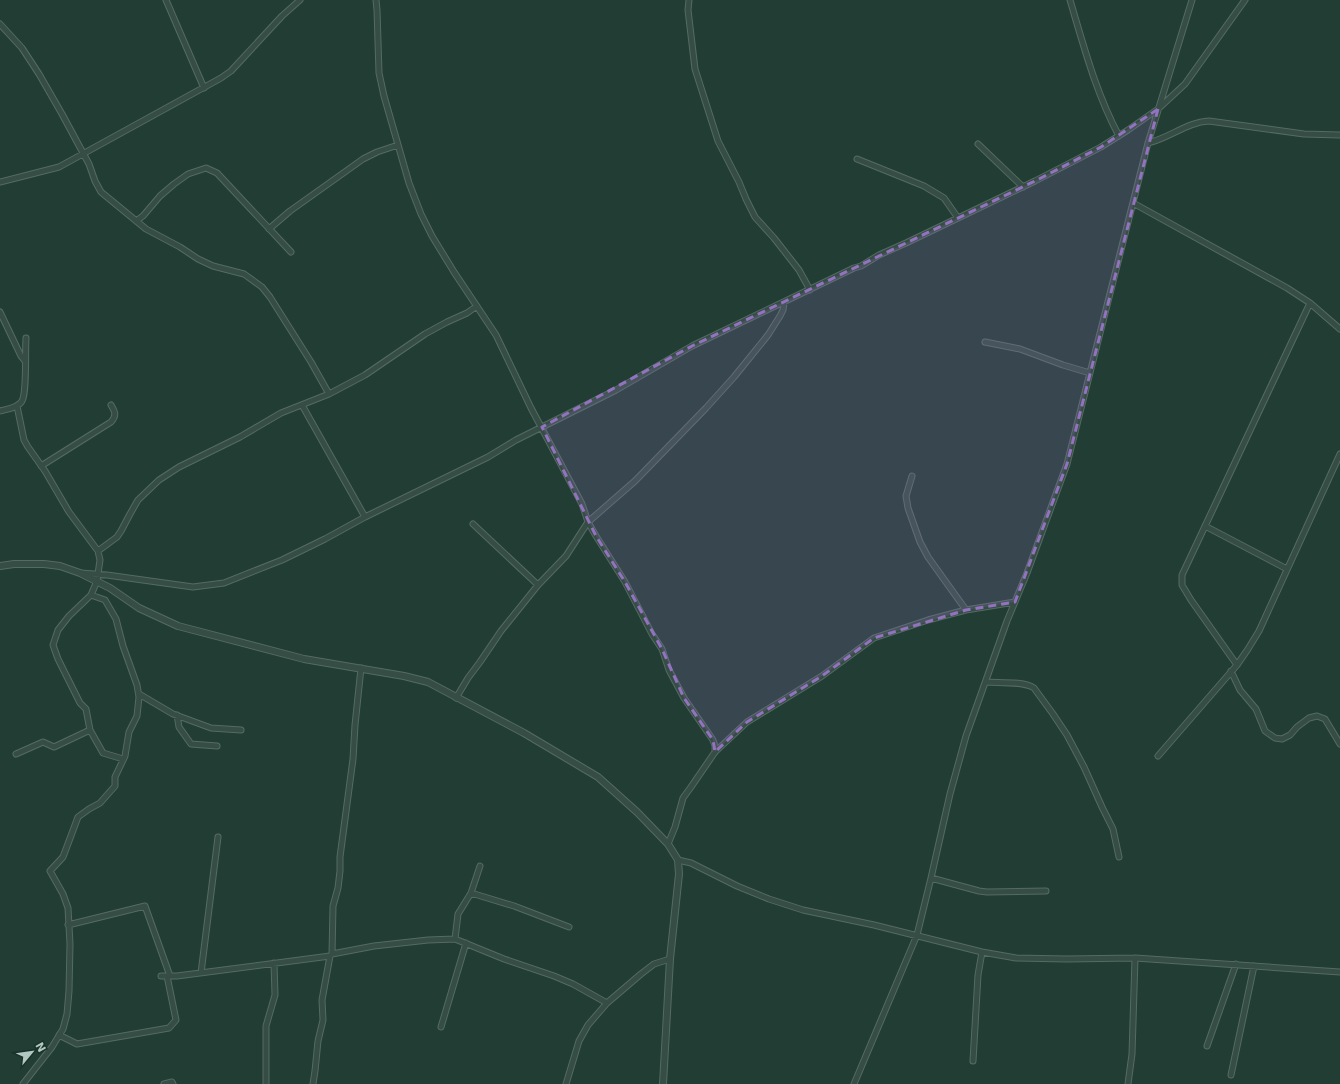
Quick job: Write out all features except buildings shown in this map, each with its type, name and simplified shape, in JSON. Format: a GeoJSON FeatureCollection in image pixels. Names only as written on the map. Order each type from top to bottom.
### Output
{"type":"FeatureCollection","features":[{"type":"Feature","properties":{"kind":"street"},"geometry":{"type":"LineString","coordinates":[[166,0],[204,88]]}},
{"type":"Feature","properties":{"kind":"street"},"geometry":{"type":"LineString","coordinates":[[0,182],[58,167],[221,78],[231,71],[276,22],[300,0]]}},
{"type":"Feature","properties":{"kind":"street"},"geometry":{"type":"LineString","coordinates":[[376,0],[379,73],[384,96],[409,183],[421,214],[432,236],[496,335],[531,408],[582,504],[588,522],[625,582],[652,634],[662,649],[669,670],[684,698],[712,740],[715,746],[715,752]]}},
{"type":"Feature","properties":{"kind":"street"},"geometry":{"type":"LineString","coordinates":[[689,0],[688,10],[695,69],[718,141],[740,182],[755,217],[799,270],[810,290]]}},
{"type":"Feature","properties":{"kind":"street"},"geometry":{"type":"LineString","coordinates":[[1070,0],[1094,81],[1119,136]]}},
{"type":"Feature","properties":{"kind":"street"},"geometry":{"type":"LineString","coordinates":[[854,1084],[916,935],[931,878],[950,794],[966,736],[1007,621],[1027,573],[1067,464],[1148,143],[1192,0]]}},
{"type":"Feature","properties":{"kind":"street"},"geometry":{"type":"LineString","coordinates":[[80,573],[98,574],[194,587],[224,584],[289,557],[365,517],[488,457],[516,440],[616,390],[692,346],[1023,187],[1119,136],[1158,109],[1185,84],[1245,0]]}},
{"type":"Feature","properties":{"kind":"street"},"geometry":{"type":"LineString","coordinates":[[0,24],[22,48],[39,74],[83,153],[101,192],[146,229],[180,247],[198,259],[223,269],[244,274],[262,287],[270,297],[311,362],[329,394]]}},
{"type":"Feature","properties":{"kind":"street"},"geometry":{"type":"LineString","coordinates":[[1148,143],[1161,140],[1198,122],[1209,121],[1304,134],[1340,135]]}},
{"type":"Feature","properties":{"kind":"street"},"geometry":{"type":"LineString","coordinates":[[978,144],[1023,187]]}},
{"type":"Feature","properties":{"kind":"street"},"geometry":{"type":"LineString","coordinates":[[269,229],[290,211],[363,160],[377,152],[398,145]]}},
{"type":"Feature","properties":{"kind":"street"},"geometry":{"type":"LineString","coordinates":[[857,159],[924,186],[944,198],[958,218]]}},
{"type":"Feature","properties":{"kind":"street"},"geometry":{"type":"LineString","coordinates":[[136,221],[143,216],[160,196],[174,184],[188,174],[206,168],[217,173],[291,252]]}},
{"type":"Feature","properties":{"kind":"street"},"geometry":{"type":"LineString","coordinates":[[1133,204],[1287,288],[1310,303],[1340,329]]}},
{"type":"Feature","properties":{"kind":"street"},"geometry":{"type":"LineString","coordinates":[[456,698],[500,631],[538,585],[566,556],[588,522],[635,481],[720,392],[768,335],[783,310],[784,303]]}},
{"type":"Feature","properties":{"kind":"street"},"geometry":{"type":"LineString","coordinates":[[1237,665],[1191,600],[1182,585],[1182,576],[1310,303]]}},
{"type":"Feature","properties":{"kind":"street"},"geometry":{"type":"LineString","coordinates":[[98,551],[117,537],[138,500],[159,480],[198,457],[240,437],[281,413],[329,394],[370,372],[425,334],[458,318],[477,306]]}},
{"type":"Feature","properties":{"kind":"street"},"geometry":{"type":"LineString","coordinates":[[0,312],[21,356],[25,360]]}},
{"type":"Feature","properties":{"kind":"street"},"geometry":{"type":"LineString","coordinates":[[0,412],[17,406],[23,400],[25,391],[26,338]]}},
{"type":"Feature","properties":{"kind":"street"},"geometry":{"type":"LineString","coordinates":[[985,342],[1020,349],[1090,373]]}},
{"type":"Feature","properties":{"kind":"street"},"geometry":{"type":"LineString","coordinates":[[42,466],[111,422],[115,417],[115,412],[111,405]]}},
{"type":"Feature","properties":{"kind":"street"},"geometry":{"type":"LineString","coordinates":[[302,405],[365,517]]}},
{"type":"Feature","properties":{"kind":"street"},"geometry":{"type":"LineString","coordinates":[[17,406],[24,440],[42,466],[69,512],[98,551],[100,560],[97,581],[91,595],[69,616],[58,630],[53,645],[58,659],[80,703],[86,709],[90,730],[103,753],[124,759]]}},
{"type":"Feature","properties":{"kind":"street"},"geometry":{"type":"LineString","coordinates":[[1158,756],[1237,665],[1248,649],[1258,631],[1340,454]]}},
{"type":"Feature","properties":{"kind":"street"},"geometry":{"type":"LineString","coordinates":[[912,476],[906,496],[908,508],[920,542],[928,557],[966,610]]}},
{"type":"Feature","properties":{"kind":"street"},"geometry":{"type":"LineString","coordinates":[[473,524],[538,585]]}},
{"type":"Feature","properties":{"kind":"street"},"geometry":{"type":"LineString","coordinates":[[1205,526],[1287,569]]}},
{"type":"Feature","properties":{"kind":"street"},"geometry":{"type":"LineString","coordinates":[[0,566],[14,564],[44,564],[60,566],[97,581],[139,608],[178,626],[304,659],[361,668],[428,682],[524,734],[598,777],[637,812],[668,844],[678,860],[679,874],[670,959],[663,1084]]}},
{"type":"Feature","properties":{"kind":"street"},"geometry":{"type":"LineString","coordinates":[[23,1084],[32,1074],[63,1029],[67,1014],[70,944],[68,908],[63,894],[50,871],[63,857],[78,817],[88,809],[100,803],[115,786],[115,776],[124,759],[129,732],[137,716],[137,685],[123,646],[116,619],[105,600],[91,595]]}},
{"type":"Feature","properties":{"kind":"street"},"geometry":{"type":"LineString","coordinates":[[668,844],[675,827],[683,798],[715,752],[747,722],[822,676],[874,638],[928,620],[966,610],[1015,602]]}},
{"type":"Feature","properties":{"kind":"street"},"geometry":{"type":"LineString","coordinates":[[313,1084],[318,1041],[323,1020],[322,1000],[331,955],[334,906],[340,870],[340,857],[353,759],[361,668]]}},
{"type":"Feature","properties":{"kind":"street"},"geometry":{"type":"LineString","coordinates":[[1231,671],[1240,690],[1256,709],[1265,731],[1275,738],[1282,739],[1290,735],[1309,718],[1317,716],[1324,719],[1340,744]]}},
{"type":"Feature","properties":{"kind":"street"},"geometry":{"type":"LineString","coordinates":[[986,682],[1019,684],[1034,688],[1067,735],[1084,767],[1113,829],[1119,858]]}},
{"type":"Feature","properties":{"kind":"street"},"geometry":{"type":"LineString","coordinates":[[138,694],[177,716],[211,728],[241,730]]}},
{"type":"Feature","properties":{"kind":"street"},"geometry":{"type":"LineString","coordinates":[[177,716],[179,727],[191,744],[217,746]]}},
{"type":"Feature","properties":{"kind":"street"},"geometry":{"type":"LineString","coordinates":[[16,754],[43,742],[54,747],[90,730]]}},
{"type":"Feature","properties":{"kind":"street"},"geometry":{"type":"LineString","coordinates":[[201,973],[218,837]]}},
{"type":"Feature","properties":{"kind":"street"},"geometry":{"type":"LineString","coordinates":[[678,860],[691,863],[744,889],[803,910],[916,935],[982,952],[1016,958],[1135,958],[1340,972]]}},
{"type":"Feature","properties":{"kind":"street"},"geometry":{"type":"LineString","coordinates":[[455,939],[458,914],[471,893],[480,866]]}},
{"type":"Feature","properties":{"kind":"street"},"geometry":{"type":"LineString","coordinates":[[931,878],[979,891],[1046,891]]}},
{"type":"Feature","properties":{"kind":"street"},"geometry":{"type":"LineString","coordinates":[[471,893],[514,906],[569,927]]}},
{"type":"Feature","properties":{"kind":"street"},"geometry":{"type":"LineString","coordinates":[[59,1035],[77,1044],[169,1028],[176,1020],[166,976],[146,906],[68,925]]}},
{"type":"Feature","properties":{"kind":"street"},"geometry":{"type":"LineString","coordinates":[[166,976],[201,973],[331,955],[374,946],[428,940],[455,939],[504,959],[554,976],[573,984],[607,1003]]}},
{"type":"Feature","properties":{"kind":"street"},"geometry":{"type":"LineString","coordinates":[[441,1027],[466,944]]}},
{"type":"Feature","properties":{"kind":"street"},"geometry":{"type":"LineString","coordinates":[[973,1060],[978,975],[982,952]]}},
{"type":"Feature","properties":{"kind":"street"},"geometry":{"type":"LineString","coordinates":[[1128,1084],[1132,1054],[1135,958]]}},
{"type":"Feature","properties":{"kind":"street"},"geometry":{"type":"LineString","coordinates":[[566,1084],[579,1041],[588,1025],[607,1003],[641,974],[654,964],[670,959]]}},
{"type":"Feature","properties":{"kind":"street"},"geometry":{"type":"LineString","coordinates":[[266,1084],[266,1026],[275,996],[274,963]]}},
{"type":"Feature","properties":{"kind":"street"},"geometry":{"type":"LineString","coordinates":[[1207,1046],[1236,964]]}},
{"type":"Feature","properties":{"kind":"street"},"geometry":{"type":"LineString","coordinates":[[1231,1075],[1254,966]]}},
{"type":"Feature","properties":{"kind":"street"},"geometry":{"type":"LineString","coordinates":[[164,1084],[172,1082],[173,1084]]}},
{"type":"Feature","properties":{"kind":"highlighted area"},"geometry":{"type":"Polygon","coordinates":[[[1158,109],[1067,464],[1015,602],[966,610],[874,638],[822,676],[747,722],[715,752],[713,740],[684,698],[662,649],[625,582],[596,536],[542,427],[692,346],[1035,181],[1101,147],[1158,109]]]}}]}
